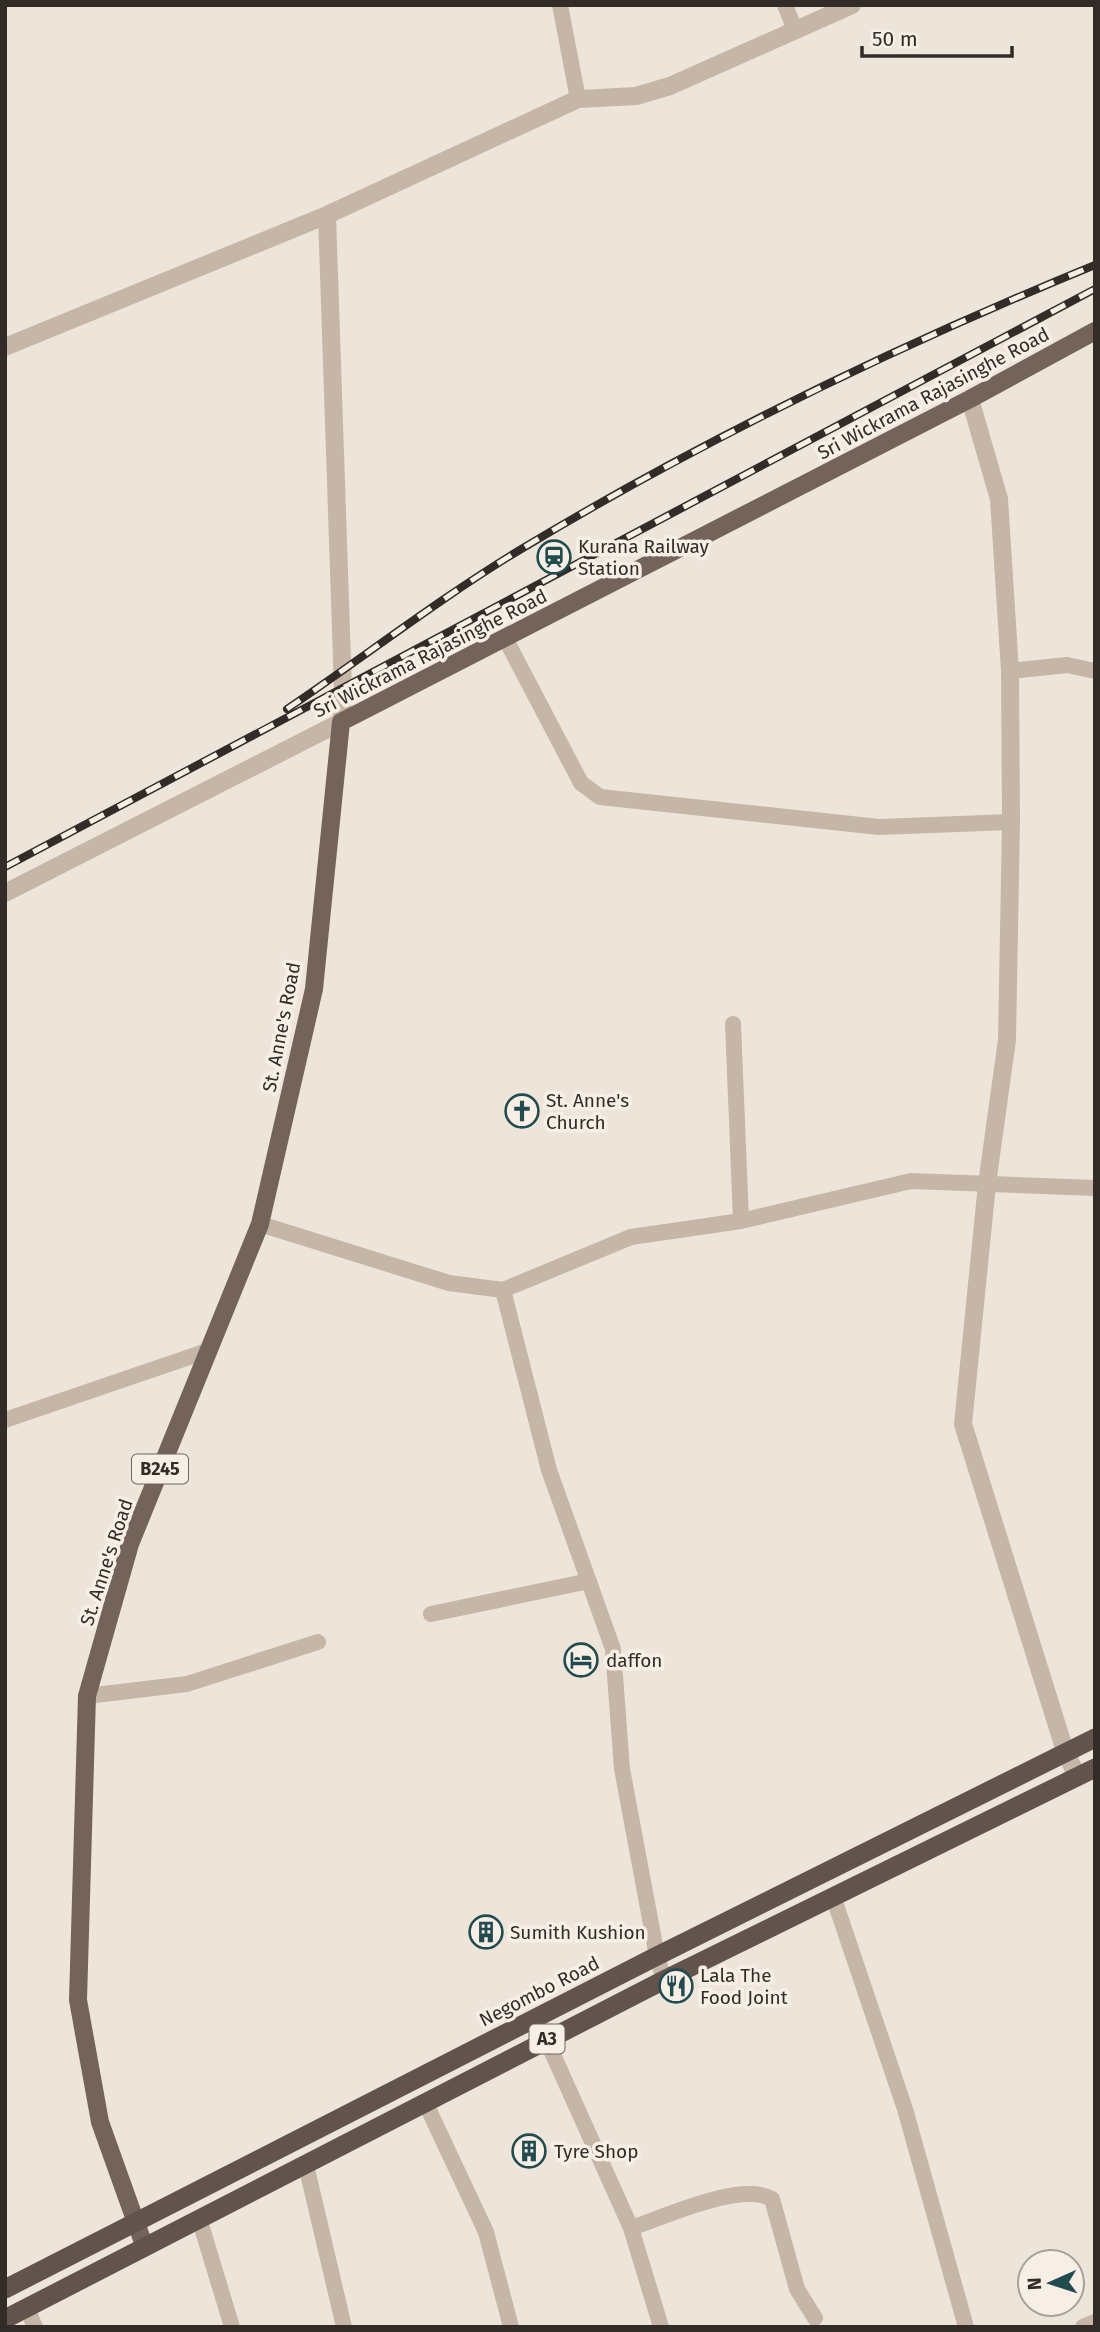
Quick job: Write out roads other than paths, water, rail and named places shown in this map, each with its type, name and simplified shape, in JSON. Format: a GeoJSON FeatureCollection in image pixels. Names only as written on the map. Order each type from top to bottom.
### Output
{"type":"FeatureCollection","features":[{"type":"Feature","properties":{"kind":"highway","name":"Negombo Road"},"geometry":{"type":"LineString","coordinates":[[5,2289],[657,1956],[1095,1738]]}},
{"type":"Feature","properties":{"kind":"highway","name":"A3"},"geometry":{"type":"LineString","coordinates":[[5,2319],[546,2039],[1086,1772]]}},
{"type":"Feature","properties":{"kind":"main road","name":"Sri Wickrama Rajasinghe Road"},"geometry":{"type":"LineString","coordinates":[[341,722],[1095,331]]}},
{"type":"Feature","properties":{"kind":"main road","name":"St. Anne's Road"},"geometry":{"type":"LineString","coordinates":[[144,2245],[100,2122],[78,2000],[87,1696],[130,1544],[260,1224],[314,989],[341,722]]}},
{"type":"Feature","properties":{"kind":"street"},"geometry":{"type":"LineString","coordinates":[[560,5],[578,99]]}},
{"type":"Feature","properties":{"kind":"street"},"geometry":{"type":"LineString","coordinates":[[785,5],[794,30]]}},
{"type":"Feature","properties":{"kind":"street"},"geometry":{"type":"LineString","coordinates":[[5,347],[327,215],[578,99],[636,96],[670,86],[852,5]]}},
{"type":"Feature","properties":{"kind":"street"},"geometry":{"type":"LineString","coordinates":[[327,215],[344,690],[341,722]]}},
{"type":"Feature","properties":{"kind":"street"},"geometry":{"type":"LineString","coordinates":[[970,398],[999,499],[1010,671],[1011,822],[1007,1040],[987,1184],[963,1424],[1065,1751],[1086,1772]]}},
{"type":"Feature","properties":{"kind":"street"},"geometry":{"type":"LineString","coordinates":[[505,638],[581,783],[600,797],[879,827],[1011,822]]}},
{"type":"Feature","properties":{"kind":"street"},"geometry":{"type":"LineString","coordinates":[[1010,671],[1067,665],[1095,671]]}},
{"type":"Feature","properties":{"kind":"street","name":"Sri Wickrama Rajasinghe Road"},"geometry":{"type":"LineString","coordinates":[[5,893],[341,722]]}},
{"type":"Feature","properties":{"kind":"street"},"geometry":{"type":"LineString","coordinates":[[733,1024],[741,1221]]}},
{"type":"Feature","properties":{"kind":"street"},"geometry":{"type":"LineString","coordinates":[[260,1224],[449,1283],[503,1290],[631,1237],[741,1221],[911,1181],[1095,1188]]}},
{"type":"Feature","properties":{"kind":"street"},"geometry":{"type":"LineString","coordinates":[[503,1290],[549,1470],[613,1649],[622,1769],[657,1956],[664,1980]]}},
{"type":"Feature","properties":{"kind":"street"},"geometry":{"type":"LineString","coordinates":[[5,1420],[207,1351]]}},
{"type":"Feature","properties":{"kind":"street"},"geometry":{"type":"LineString","coordinates":[[432,1614],[589,1581]]}},
{"type":"Feature","properties":{"kind":"street"},"geometry":{"type":"LineString","coordinates":[[87,1696],[187,1684],[318,1642]]}},
{"type":"Feature","properties":{"kind":"street"},"geometry":{"type":"LineString","coordinates":[[833,1896],[905,2109],[966,2327]]}},
{"type":"Feature","properties":{"kind":"street"},"geometry":{"type":"LineString","coordinates":[[546,2039],[631,2228],[661,2327]]}},
{"type":"Feature","properties":{"kind":"street"},"geometry":{"type":"LineString","coordinates":[[425,2102],[486,2232],[510,2327]]}},
{"type":"Feature","properties":{"kind":"street"},"geometry":{"type":"LineString","coordinates":[[306,2165],[344,2327]]}},
{"type":"Feature","properties":{"kind":"street"},"geometry":{"type":"LineString","coordinates":[[631,2228],[730,2196],[763,2194],[772,2199],[797,2289],[815,2318]]}},
{"type":"Feature","properties":{"kind":"street"},"geometry":{"type":"LineString","coordinates":[[199,2218],[232,2327]]}},
{"type":"Feature","properties":{"kind":"street"},"geometry":{"type":"LineString","coordinates":[[27,2308],[35,2327]]}},
{"type":"Feature","properties":{"kind":"street"},"geometry":{"type":"LineString","coordinates":[[1083,2327],[1095,2322]]}},
{"type":"Feature","properties":{"kind":"railway"},"geometry":{"type":"LineString","coordinates":[[287,709],[489,569],[657,472],[874,362],[1095,265]]}},
{"type":"Feature","properties":{"kind":"railway"},"geometry":{"type":"LineString","coordinates":[[5,867],[1095,289]]}},
{"type":"Feature","properties":{"kind":"place","name":"Kurana Railway Station"},"geometry":{"type":"Point","coordinates":[554,557]}},
{"type":"Feature","properties":{"kind":"place","name":"St. Anne's Church"},"geometry":{"type":"Point","coordinates":[522,1111]}},
{"type":"Feature","properties":{"kind":"place","name":"daffon"},"geometry":{"type":"Point","coordinates":[581,1660]}},
{"type":"Feature","properties":{"kind":"place","name":"Sumith Kushion"},"geometry":{"type":"Point","coordinates":[486,1932]}},
{"type":"Feature","properties":{"kind":"place","name":"Lala The Food Joint"},"geometry":{"type":"Point","coordinates":[676,1986]}},
{"type":"Feature","properties":{"kind":"place","name":"Tyre Shop"},"geometry":{"type":"Point","coordinates":[529,2151]}}]}
